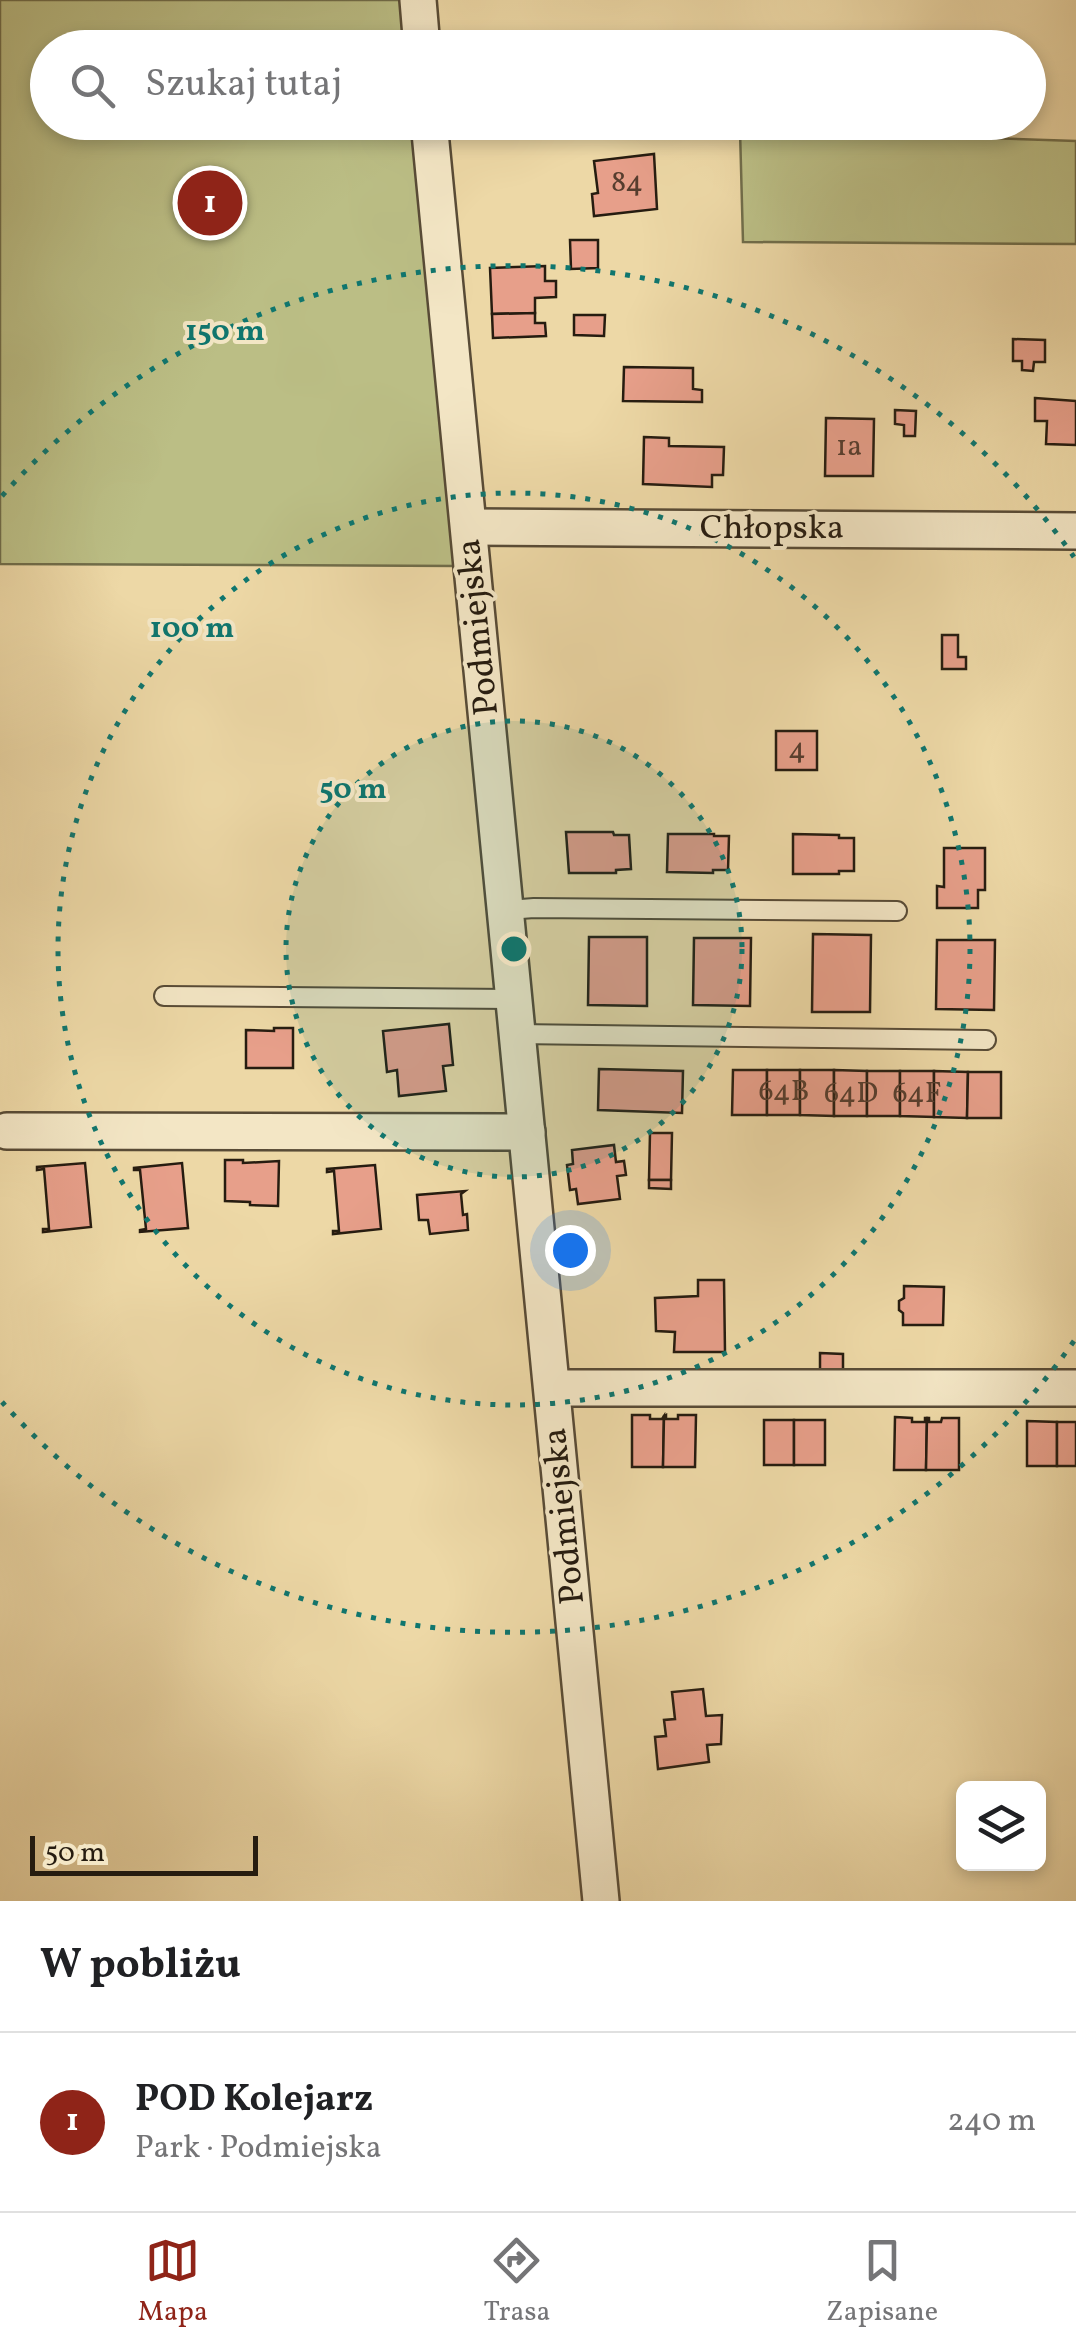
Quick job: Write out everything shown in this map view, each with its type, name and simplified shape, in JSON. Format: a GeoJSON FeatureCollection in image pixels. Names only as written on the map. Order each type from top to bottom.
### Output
{"type":"FeatureCollection","features":[{"type":"Feature","properties":{"kind":"street"},"geometry":{"type":"LineString","coordinates":[[418,0],[420,30]]}},
{"type":"Feature","properties":{"kind":"street","name":"Podmiejska"},"geometry":{"type":"LineString","coordinates":[[431,140],[602,1901]]}},
{"type":"Feature","properties":{"kind":"street","name":"Chłopska"},"geometry":{"type":"LineString","coordinates":[[469,527],[1076,531]]}},
{"type":"Feature","properties":{"kind":"street"},"geometry":{"type":"LineString","coordinates":[[7,1132],[527,1132]]}},
{"type":"Feature","properties":{"kind":"street"},"geometry":{"type":"LineString","coordinates":[[552,1388],[1076,1388]]}},
{"type":"Feature","properties":{"kind":"lane"},"geometry":{"type":"LineString","coordinates":[[507,910],[897,912]]}},
{"type":"Feature","properties":{"kind":"lane"},"geometry":{"type":"LineString","coordinates":[[164,996],[986,1040]]}},
{"type":"Feature","properties":{"kind":"green space"},"geometry":{"type":"Polygon","coordinates":[[[0,0],[401,0],[404,30],[30,30],[30,140],[415,140],[457,566],[0,564],[0,0]]]}},
{"type":"Feature","properties":{"kind":"green space"},"geometry":{"type":"Polygon","coordinates":[[[740,140],[1076,141],[1076,244],[743,242],[740,140]]]}},
{"type":"Feature","properties":{"kind":"building"},"geometry":{"type":"Polygon","coordinates":[[[654,154],[657,209],[594,216],[592,194],[598,193],[594,161],[654,154]]]}},
{"type":"Feature","properties":{"kind":"building"},"geometry":{"type":"Polygon","coordinates":[[[570,240],[598,240],[598,268],[571,269],[570,240]]]}},
{"type":"Feature","properties":{"kind":"building"},"geometry":{"type":"Polygon","coordinates":[[[545,266],[545,281],[556,281],[556,297],[535,298],[535,313],[492,314],[490,268],[545,266]]]}},
{"type":"Feature","properties":{"kind":"building"},"geometry":{"type":"Polygon","coordinates":[[[535,313],[535,323],[545,323],[546,336],[493,338],[492,314],[535,313]]]}},
{"type":"Feature","properties":{"kind":"building"},"geometry":{"type":"Polygon","coordinates":[[[574,315],[605,315],[604,336],[574,335],[574,315]]]}},
{"type":"Feature","properties":{"kind":"building"},"geometry":{"type":"Polygon","coordinates":[[[1013,339],[1045,340],[1045,362],[1034,362],[1033,371],[1022,370],[1022,361],[1013,361],[1013,339]]]}},
{"type":"Feature","properties":{"kind":"building"},"geometry":{"type":"Polygon","coordinates":[[[624,367],[693,368],[693,389],[702,390],[702,402],[623,401],[624,367]]]}},
{"type":"Feature","properties":{"kind":"building"},"geometry":{"type":"Polygon","coordinates":[[[1035,398],[1076,401],[1076,445],[1046,444],[1047,421],[1035,421],[1035,398]]]}},
{"type":"Feature","properties":{"kind":"building"},"geometry":{"type":"Polygon","coordinates":[[[895,410],[916,411],[915,436],[904,436],[904,425],[895,424],[895,410]]]}},
{"type":"Feature","properties":{"kind":"building"},"geometry":{"type":"Polygon","coordinates":[[[826,418],[874,419],[873,476],[825,476],[826,418]]]}},
{"type":"Feature","properties":{"kind":"building"},"geometry":{"type":"Polygon","coordinates":[[[644,437],[669,438],[669,446],[724,447],[723,475],[712,475],[712,487],[643,484],[644,437]]]}},
{"type":"Feature","properties":{"kind":"building"},"geometry":{"type":"Polygon","coordinates":[[[942,635],[958,635],[958,657],[966,657],[966,669],[942,669],[942,635]]]}},
{"type":"Feature","properties":{"kind":"building"},"geometry":{"type":"Polygon","coordinates":[[[776,731],[817,731],[817,770],[776,770],[776,731]]]}},
{"type":"Feature","properties":{"kind":"building"},"geometry":{"type":"Polygon","coordinates":[[[566,832],[629,835],[631,869],[616,873],[569,873],[566,832]]]}},
{"type":"Feature","properties":{"kind":"building"},"geometry":{"type":"Polygon","coordinates":[[[668,834],[729,836],[728,870],[667,872],[668,834]]]}},
{"type":"Feature","properties":{"kind":"building"},"geometry":{"type":"Polygon","coordinates":[[[793,834],[854,838],[854,871],[793,874],[793,834]]]}},
{"type":"Feature","properties":{"kind":"building"},"geometry":{"type":"Polygon","coordinates":[[[944,848],[985,848],[985,890],[978,890],[978,908],[937,908],[937,886],[944,887],[944,848]]]}},
{"type":"Feature","properties":{"kind":"building"},"geometry":{"type":"Polygon","coordinates":[[[813,934],[871,935],[870,1012],[812,1012],[813,934]]]}},
{"type":"Feature","properties":{"kind":"building"},"geometry":{"type":"Polygon","coordinates":[[[589,937],[647,937],[647,1006],[588,1005],[589,937]]]}},
{"type":"Feature","properties":{"kind":"building"},"geometry":{"type":"Polygon","coordinates":[[[694,938],[751,938],[750,1006],[693,1005],[694,938]]]}},
{"type":"Feature","properties":{"kind":"building"},"geometry":{"type":"Polygon","coordinates":[[[937,940],[995,940],[994,1010],[936,1009],[937,940]]]}},
{"type":"Feature","properties":{"kind":"building"},"geometry":{"type":"Polygon","coordinates":[[[449,1024],[453,1065],[443,1066],[446,1091],[399,1096],[397,1070],[387,1072],[383,1031],[449,1024]]]}},
{"type":"Feature","properties":{"kind":"building"},"geometry":{"type":"Polygon","coordinates":[[[293,1028],[293,1068],[246,1068],[246,1030],[293,1028]]]}},
{"type":"Feature","properties":{"kind":"building"},"geometry":{"type":"Polygon","coordinates":[[[599,1069],[683,1071],[682,1113],[598,1110],[599,1069]]]}},
{"type":"Feature","properties":{"kind":"building"},"geometry":{"type":"Polygon","coordinates":[[[733,1070],[767,1070],[767,1115],[732,1115],[733,1070]]]}},
{"type":"Feature","properties":{"kind":"building"},"geometry":{"type":"Polygon","coordinates":[[[767,1070],[800,1070],[800,1115],[767,1115],[767,1070]]]}},
{"type":"Feature","properties":{"kind":"building"},"geometry":{"type":"Polygon","coordinates":[[[800,1070],[834,1070],[834,1116],[800,1115],[800,1070]]]}},
{"type":"Feature","properties":{"kind":"building"},"geometry":{"type":"Polygon","coordinates":[[[834,1070],[867,1071],[867,1116],[834,1116],[834,1070]]]}},
{"type":"Feature","properties":{"kind":"building"},"geometry":{"type":"Polygon","coordinates":[[[867,1071],[900,1071],[900,1116],[867,1116],[867,1071]]]}},
{"type":"Feature","properties":{"kind":"building"},"geometry":{"type":"Polygon","coordinates":[[[900,1071],[934,1071],[934,1117],[900,1116],[900,1071]]]}},
{"type":"Feature","properties":{"kind":"building"},"geometry":{"type":"Polygon","coordinates":[[[934,1071],[968,1072],[967,1118],[934,1117],[934,1071]]]}},
{"type":"Feature","properties":{"kind":"building"},"geometry":{"type":"Polygon","coordinates":[[[968,1072],[1001,1072],[1001,1118],[967,1118],[968,1072]]]}},
{"type":"Feature","properties":{"kind":"building"},"geometry":{"type":"Polygon","coordinates":[[[650,1133],[672,1133],[671,1180],[649,1180],[650,1133]]]}},
{"type":"Feature","properties":{"kind":"building"},"geometry":{"type":"Polygon","coordinates":[[[614,1145],[616,1162],[624,1161],[626,1175],[617,1176],[620,1199],[578,1204],[576,1189],[570,1190],[567,1165],[573,1164],[572,1150],[614,1145]]]}},
{"type":"Feature","properties":{"kind":"building"},"geometry":{"type":"Polygon","coordinates":[[[225,1160],[279,1161],[278,1206],[225,1201],[225,1160]]]}},
{"type":"Feature","properties":{"kind":"building"},"geometry":{"type":"Polygon","coordinates":[[[85,1163],[91,1227],[43,1232],[49,1229],[44,1169],[37,1167],[85,1163]]]}},
{"type":"Feature","properties":{"kind":"building"},"geometry":{"type":"Polygon","coordinates":[[[182,1163],[188,1228],[140,1232],[146,1229],[140,1170],[134,1168],[182,1163]]]}},
{"type":"Feature","properties":{"kind":"building"},"geometry":{"type":"Polygon","coordinates":[[[375,1165],[381,1229],[333,1234],[339,1231],[334,1171],[327,1169],[375,1165]]]}},
{"type":"Feature","properties":{"kind":"building"},"geometry":{"type":"Polygon","coordinates":[[[649,1180],[671,1180],[671,1189],[649,1188],[649,1180]]]}},
{"type":"Feature","properties":{"kind":"building"},"geometry":{"type":"Polygon","coordinates":[[[465,1191],[461,1194],[468,1230],[430,1234],[428,1220],[419,1220],[417,1195],[465,1191]]]}},
{"type":"Feature","properties":{"kind":"building"},"geometry":{"type":"Polygon","coordinates":[[[698,1280],[724,1280],[725,1352],[674,1352],[675,1332],[656,1331],[655,1298],[698,1296],[698,1280]]]}},
{"type":"Feature","properties":{"kind":"building"},"geometry":{"type":"Polygon","coordinates":[[[904,1286],[944,1287],[943,1325],[903,1325],[899,1301],[904,1298],[904,1286]]]}},
{"type":"Feature","properties":{"kind":"building"},"geometry":{"type":"Polygon","coordinates":[[[820,1353],[843,1354],[843,1375],[820,1375],[820,1353]]]}},
{"type":"Feature","properties":{"kind":"building"},"geometry":{"type":"Polygon","coordinates":[[[632,1415],[650,1415],[650,1419],[664,1416],[663,1467],[632,1467],[632,1415]]]}},
{"type":"Feature","properties":{"kind":"building"},"geometry":{"type":"Polygon","coordinates":[[[666,1415],[666,1419],[678,1419],[678,1415],[696,1415],[695,1467],[663,1467],[666,1415]]]}},
{"type":"Feature","properties":{"kind":"building"},"geometry":{"type":"Polygon","coordinates":[[[895,1417],[912,1418],[912,1422],[925,1422],[927,1418],[926,1470],[894,1470],[895,1417]]]}},
{"type":"Feature","properties":{"kind":"building"},"geometry":{"type":"Polygon","coordinates":[[[927,1418],[929,1422],[941,1422],[942,1418],[959,1418],[959,1470],[926,1470],[927,1418]]]}},
{"type":"Feature","properties":{"kind":"building"},"geometry":{"type":"Polygon","coordinates":[[[764,1420],[794,1420],[794,1465],[764,1465],[764,1420]]]}},
{"type":"Feature","properties":{"kind":"building"},"geometry":{"type":"Polygon","coordinates":[[[794,1420],[825,1420],[825,1465],[794,1465],[794,1420]]]}},
{"type":"Feature","properties":{"kind":"building"},"geometry":{"type":"Polygon","coordinates":[[[1027,1421],[1057,1422],[1057,1466],[1027,1466],[1027,1421]]]}},
{"type":"Feature","properties":{"kind":"building"},"geometry":{"type":"Polygon","coordinates":[[[1057,1422],[1076,1422],[1076,1466],[1057,1466],[1057,1422]]]}},
{"type":"Feature","properties":{"kind":"building"},"geometry":{"type":"Polygon","coordinates":[[[703,1689],[706,1716],[722,1715],[721,1744],[707,1745],[709,1762],[658,1769],[655,1737],[666,1736],[664,1720],[675,1719],[672,1692],[703,1689]]]}},
{"type":"Feature","properties":{"kind":"place","name":"POD Kolejarz"},"geometry":{"type":"Point","coordinates":[210,203]}}]}
